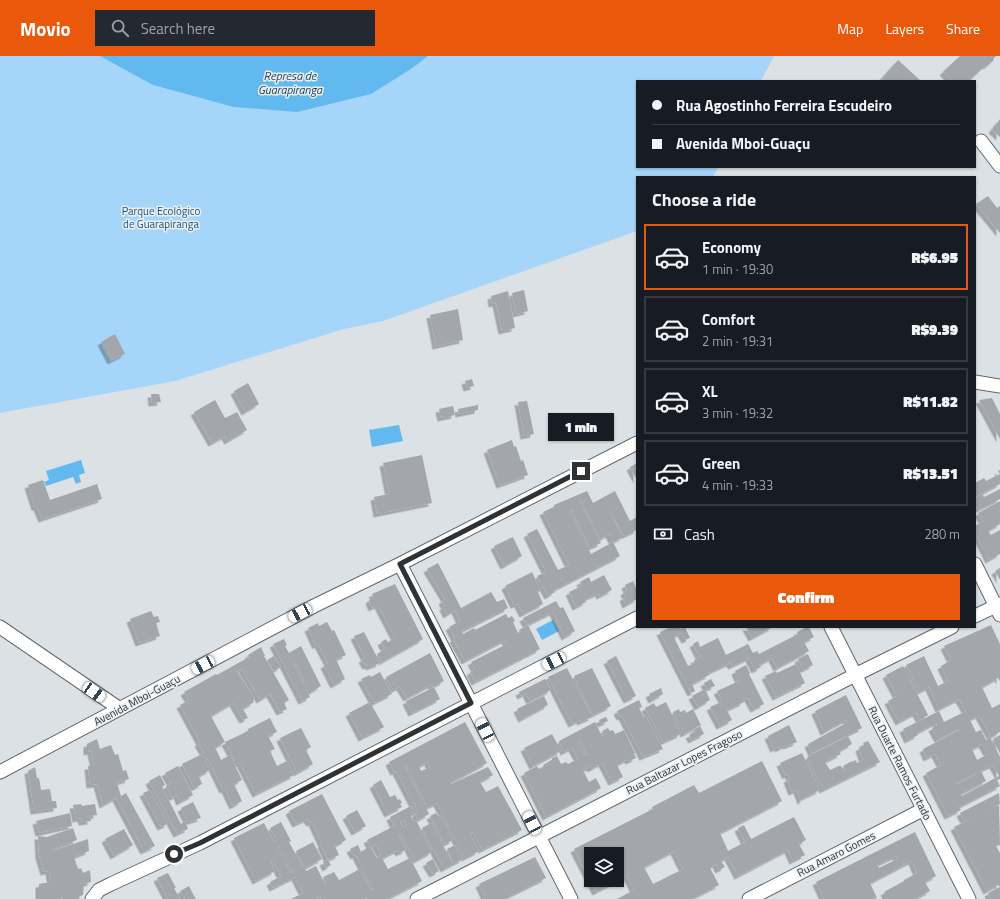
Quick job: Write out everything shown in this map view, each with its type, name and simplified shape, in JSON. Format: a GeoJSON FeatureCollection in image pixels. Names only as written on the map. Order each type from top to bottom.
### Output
{"type":"FeatureCollection","features":[{"type":"Feature","properties":{"kind":"street"},"geometry":{"type":"LineString","coordinates":[[981,141],[1000,166]]}},
{"type":"Feature","properties":{"kind":"street"},"geometry":{"type":"LineString","coordinates":[[976,382],[1000,386]]}},
{"type":"Feature","properties":{"kind":"street","name":"Avenida Mboi-Guaçu"},"geometry":{"type":"LineString","coordinates":[[0,772],[314,606],[400,564],[636,444]]}},
{"type":"Feature","properties":{"kind":"street"},"geometry":{"type":"LineString","coordinates":[[400,564],[571,899]]}},
{"type":"Feature","properties":{"kind":"street"},"geometry":{"type":"LineString","coordinates":[[976,566],[998,608],[976,616]]}},
{"type":"Feature","properties":{"kind":"street"},"geometry":{"type":"LineString","coordinates":[[92,899],[99,890],[200,843],[636,619]]}},
{"type":"Feature","properties":{"kind":"street","name":"Rua Duarte Ramos Furtado"},"geometry":{"type":"LineString","coordinates":[[832,628],[969,899]]}},
{"type":"Feature","properties":{"kind":"street","name":"Rua Baltazar Lopes Fragoso"},"geometry":{"type":"LineString","coordinates":[[417,899],[950,628]]}},
{"type":"Feature","properties":{"kind":"street"},"geometry":{"type":"LineString","coordinates":[[1,630],[120,709]]}},
{"type":"Feature","properties":{"kind":"street","name":"Rua Amaro Gomes"},"geometry":{"type":"LineString","coordinates":[[749,899],[924,809]]}},
{"type":"Feature","properties":{"kind":"green space","name":"Parque Ecológico de Guarapiranga"},"geometry":{"type":"Polygon","coordinates":[[[0,56],[774,56],[762,80],[636,80],[636,168],[718,168],[714,176],[636,176],[636,231],[383,321],[344,329],[175,381],[0,413],[0,56]]]}},
{"type":"Feature","properties":{"kind":"water","name":"Represa de Guarapiranga"},"geometry":{"type":"Polygon","coordinates":[[[100,56],[428,56],[411,69],[371,94],[297,112],[234,107],[153,85],[100,56]]]}},
{"type":"Feature","properties":{"kind":"water"},"geometry":{"type":"Polygon","coordinates":[[[399,425],[403,441],[372,447],[369,430],[399,425]]]}},
{"type":"Feature","properties":{"kind":"water"},"geometry":{"type":"Polygon","coordinates":[[[81,460],[85,473],[79,475],[81,482],[76,484],[73,477],[46,486],[44,482],[49,480],[46,471],[81,460]]]}},
{"type":"Feature","properties":{"kind":"water"},"geometry":{"type":"Polygon","coordinates":[[[553,620],[559,631],[542,640],[536,629],[553,620]]]}},
{"type":"Feature","properties":{"kind":"building"},"geometry":{"type":"Polygon","coordinates":[[[960,56],[996,56],[993,59],[994,60],[987,66],[986,65],[970,80],[951,80],[943,72],[960,56]]]}},
{"type":"Feature","properties":{"kind":"building"},"geometry":{"type":"Polygon","coordinates":[[[898,60],[920,80],[885,80],[882,78],[898,60]]]}},
{"type":"Feature","properties":{"kind":"building"},"geometry":{"type":"Polygon","coordinates":[[[1000,119],[1000,137],[992,130],[1000,119]]]}},
{"type":"Feature","properties":{"kind":"building"},"geometry":{"type":"Polygon","coordinates":[[[988,196],[997,208],[1000,206],[1000,233],[976,204],[988,196]]]}},
{"type":"Feature","properties":{"kind":"building"},"geometry":{"type":"Polygon","coordinates":[[[524,290],[528,311],[516,314],[512,293],[524,290]]]}},
{"type":"Feature","properties":{"kind":"building"},"geometry":{"type":"Polygon","coordinates":[[[508,291],[515,328],[502,331],[496,303],[492,304],[491,296],[508,291]]]}},
{"type":"Feature","properties":{"kind":"building"},"geometry":{"type":"Polygon","coordinates":[[[458,309],[463,340],[436,346],[430,315],[458,309]]]}},
{"type":"Feature","properties":{"kind":"building"},"geometry":{"type":"Polygon","coordinates":[[[115,334],[125,354],[111,361],[101,342],[115,334]]]}},
{"type":"Feature","properties":{"kind":"building"},"geometry":{"type":"Polygon","coordinates":[[[472,379],[474,386],[467,388],[465,381],[472,379]]]}},
{"type":"Feature","properties":{"kind":"building"},"geometry":{"type":"Polygon","coordinates":[[[248,383],[259,404],[245,412],[234,391],[248,383]]]}},
{"type":"Feature","properties":{"kind":"building"},"geometry":{"type":"Polygon","coordinates":[[[151,394],[159,394],[161,402],[152,403],[151,394]]]}},
{"type":"Feature","properties":{"kind":"building"},"geometry":{"type":"Polygon","coordinates":[[[992,398],[1000,414],[1000,439],[979,400],[992,398]]]}},
{"type":"Feature","properties":{"kind":"building"},"geometry":{"type":"Polygon","coordinates":[[[215,400],[225,418],[237,412],[247,430],[228,441],[225,436],[212,443],[194,412],[215,400]]]}},
{"type":"Feature","properties":{"kind":"building"},"geometry":{"type":"Polygon","coordinates":[[[527,401],[534,434],[524,436],[518,402],[527,401]]]}},
{"type":"Feature","properties":{"kind":"building"},"geometry":{"type":"Polygon","coordinates":[[[478,405],[478,410],[459,414],[458,409],[478,405]]]}},
{"type":"Feature","properties":{"kind":"building"},"geometry":{"type":"Polygon","coordinates":[[[453,406],[455,415],[441,418],[439,409],[453,406]]]}},
{"type":"Feature","properties":{"kind":"building"},"geometry":{"type":"Polygon","coordinates":[[[512,440],[514,447],[516,446],[521,461],[523,460],[528,475],[500,485],[487,450],[512,440]]]}},
{"type":"Feature","properties":{"kind":"building"},"geometry":{"type":"Polygon","coordinates":[[[422,455],[432,503],[377,514],[374,497],[389,494],[383,463],[422,455]]]}},
{"type":"Feature","properties":{"kind":"building"},"geometry":{"type":"Polygon","coordinates":[[[636,464],[636,478],[630,467],[636,464]]]}},
{"type":"Feature","properties":{"kind":"building"},"geometry":{"type":"Polygon","coordinates":[[[1000,474],[1000,484],[976,496],[976,482],[984,478],[986,481],[1000,474]]]}},
{"type":"Feature","properties":{"kind":"building"},"geometry":{"type":"Polygon","coordinates":[[[43,480],[50,500],[97,484],[102,499],[42,519],[37,507],[35,507],[28,485],[43,480]]]}},
{"type":"Feature","properties":{"kind":"building"},"geometry":{"type":"Polygon","coordinates":[[[1000,489],[1000,499],[978,510],[976,506],[976,497],[982,494],[984,497],[1000,489]]]}},
{"type":"Feature","properties":{"kind":"building"},"geometry":{"type":"Polygon","coordinates":[[[587,491],[593,503],[615,491],[630,521],[636,518],[636,530],[624,536],[607,505],[623,537],[613,542],[620,556],[554,590],[555,592],[548,596],[537,576],[546,572],[527,534],[537,529],[558,570],[569,565],[543,512],[554,507],[554,505],[587,491]],[[581,500],[579,501],[601,543],[590,548],[572,510],[570,511],[591,554],[613,542],[609,534],[601,539],[581,500]]]}},
{"type":"Feature","properties":{"kind":"building"},"geometry":{"type":"Polygon","coordinates":[[[1000,501],[1000,524],[988,531],[991,535],[1000,530],[1000,554],[989,560],[976,534],[976,525],[983,521],[978,513],[1000,501]]]}},
{"type":"Feature","properties":{"kind":"building"},"geometry":{"type":"Polygon","coordinates":[[[513,537],[522,556],[504,566],[494,546],[513,537]]]}},
{"type":"Feature","properties":{"kind":"building"},"geometry":{"type":"Polygon","coordinates":[[[438,563],[461,608],[491,592],[497,602],[504,599],[508,608],[462,631],[463,634],[474,628],[475,630],[506,614],[508,618],[512,616],[518,633],[521,632],[519,630],[528,625],[540,649],[475,682],[470,672],[475,669],[471,662],[507,644],[505,640],[465,661],[453,639],[455,638],[449,627],[460,621],[455,610],[447,615],[442,601],[445,599],[427,569],[438,563]]]}},
{"type":"Feature","properties":{"kind":"building"},"geometry":{"type":"Polygon","coordinates":[[[1000,568],[1000,580],[995,571],[1000,568]]]}},
{"type":"Feature","properties":{"kind":"building"},"geometry":{"type":"Polygon","coordinates":[[[532,572],[541,591],[538,592],[543,604],[523,614],[518,604],[514,605],[505,586],[532,572]]]}},
{"type":"Feature","properties":{"kind":"building"},"geometry":{"type":"Polygon","coordinates":[[[604,575],[612,590],[600,596],[599,593],[585,599],[586,602],[576,607],[569,592],[582,586],[580,582],[589,577],[591,582],[604,575]]]}},
{"type":"Feature","properties":{"kind":"building"},"geometry":{"type":"Polygon","coordinates":[[[633,581],[636,588],[636,600],[626,605],[623,598],[626,596],[624,592],[627,590],[625,585],[633,581]]]}},
{"type":"Feature","properties":{"kind":"building"},"geometry":{"type":"Polygon","coordinates":[[[395,584],[423,639],[382,662],[377,654],[385,649],[381,642],[386,639],[388,642],[395,638],[378,605],[372,608],[369,600],[374,597],[372,594],[395,584]]]}},
{"type":"Feature","properties":{"kind":"building"},"geometry":{"type":"Polygon","coordinates":[[[556,601],[560,608],[563,607],[575,631],[565,637],[553,612],[527,625],[523,618],[556,601]]]}},
{"type":"Feature","properties":{"kind":"building"},"geometry":{"type":"Polygon","coordinates":[[[151,611],[154,617],[158,616],[160,622],[156,623],[160,636],[139,643],[130,619],[151,611]]]}},
{"type":"Feature","properties":{"kind":"building"},"geometry":{"type":"Polygon","coordinates":[[[327,622],[332,631],[334,630],[346,655],[336,659],[345,679],[334,685],[324,665],[328,663],[318,644],[316,646],[308,628],[318,623],[319,626],[327,622]]]}},
{"type":"Feature","properties":{"kind":"building"},"geometry":{"type":"Polygon","coordinates":[[[991,625],[1000,644],[1000,681],[998,678],[982,687],[992,708],[1000,704],[1000,732],[991,737],[979,715],[970,720],[976,732],[981,730],[986,740],[990,737],[1000,757],[1000,779],[997,780],[1000,786],[959,807],[961,810],[948,816],[926,773],[941,765],[935,754],[927,758],[923,749],[959,729],[938,739],[932,728],[937,725],[936,723],[917,733],[918,735],[908,740],[903,729],[939,711],[944,722],[966,711],[959,699],[939,709],[929,687],[919,692],[906,665],[924,656],[938,686],[948,681],[941,666],[951,660],[944,646],[991,625]],[[982,744],[972,749],[977,760],[988,754],[982,744]],[[993,765],[956,783],[957,784],[981,771],[986,781],[961,794],[962,796],[999,776],[993,765]]]}},
{"type":"Feature","properties":{"kind":"building"},"geometry":{"type":"Polygon","coordinates":[[[669,628],[685,628],[690,638],[685,640],[681,633],[674,637],[688,666],[695,663],[694,660],[700,657],[693,644],[698,641],[700,647],[718,638],[726,655],[748,644],[753,653],[757,651],[759,654],[798,634],[797,632],[805,628],[810,628],[814,637],[804,642],[809,651],[777,668],[772,658],[759,665],[761,667],[755,670],[749,658],[732,666],[730,663],[708,673],[709,675],[692,684],[695,691],[691,693],[660,632],[669,628]]]}},
{"type":"Feature","properties":{"kind":"building"},"geometry":{"type":"Polygon","coordinates":[[[747,628],[771,628],[752,638],[747,628]]]}},
{"type":"Feature","properties":{"kind":"building"},"geometry":{"type":"Polygon","coordinates":[[[364,632],[380,663],[370,667],[368,665],[366,666],[362,659],[365,658],[354,636],[364,632]]]}},
{"type":"Feature","properties":{"kind":"building"},"geometry":{"type":"Polygon","coordinates":[[[284,639],[287,645],[285,646],[289,653],[301,646],[321,686],[311,692],[296,663],[294,664],[310,697],[302,701],[273,644],[284,639]]]}},
{"type":"Feature","properties":{"kind":"building"},"geometry":{"type":"Polygon","coordinates":[[[261,647],[264,656],[289,700],[284,703],[287,709],[280,712],[270,694],[260,700],[242,669],[237,671],[255,699],[253,700],[254,702],[243,709],[248,718],[243,720],[233,703],[211,716],[225,742],[215,747],[221,760],[230,755],[242,780],[234,784],[242,801],[233,806],[225,789],[223,790],[208,759],[205,761],[210,770],[199,776],[202,784],[194,788],[182,764],[204,753],[198,743],[200,742],[180,705],[189,700],[184,692],[249,657],[248,655],[261,647]]]}},
{"type":"Feature","properties":{"kind":"building"},"geometry":{"type":"Polygon","coordinates":[[[430,653],[444,681],[433,687],[431,685],[407,698],[400,687],[393,690],[386,677],[430,653]]]}},
{"type":"Feature","properties":{"kind":"building"},"geometry":{"type":"Polygon","coordinates":[[[808,654],[813,665],[803,670],[798,659],[808,654]]]}},
{"type":"Feature","properties":{"kind":"building"},"geometry":{"type":"Polygon","coordinates":[[[274,656],[281,667],[274,671],[267,660],[274,656]]]}},
{"type":"Feature","properties":{"kind":"building"},"geometry":{"type":"Polygon","coordinates":[[[616,656],[636,696],[627,700],[607,661],[616,656]]]}},
{"type":"Feature","properties":{"kind":"building"},"geometry":{"type":"Polygon","coordinates":[[[796,664],[805,683],[776,697],[765,676],[776,671],[777,673],[796,664]]]}},
{"type":"Feature","properties":{"kind":"building"},"geometry":{"type":"Polygon","coordinates":[[[746,665],[764,704],[754,709],[748,698],[743,700],[744,702],[727,710],[732,720],[720,726],[710,707],[723,701],[717,691],[739,681],[735,671],[746,665]]]}},
{"type":"Feature","properties":{"kind":"building"},"geometry":{"type":"Polygon","coordinates":[[[903,666],[928,715],[920,720],[916,713],[899,722],[888,701],[897,696],[886,675],[903,666]]]}},
{"type":"Feature","properties":{"kind":"building"},"geometry":{"type":"Polygon","coordinates":[[[567,668],[592,717],[572,724],[548,677],[567,668]]]}},
{"type":"Feature","properties":{"kind":"building"},"geometry":{"type":"Polygon","coordinates":[[[592,668],[611,706],[593,715],[574,676],[592,668]]]}},
{"type":"Feature","properties":{"kind":"building"},"geometry":{"type":"Polygon","coordinates":[[[380,672],[392,694],[374,703],[361,679],[370,675],[371,677],[380,672]]]}},
{"type":"Feature","properties":{"kind":"building"},"geometry":{"type":"Polygon","coordinates":[[[545,679],[551,690],[530,701],[526,693],[521,696],[519,692],[545,679]]]}},
{"type":"Feature","properties":{"kind":"building"},"geometry":{"type":"Polygon","coordinates":[[[711,679],[715,686],[707,689],[704,683],[711,679]]]}},
{"type":"Feature","properties":{"kind":"building"},"geometry":{"type":"Polygon","coordinates":[[[434,687],[440,699],[412,713],[406,701],[434,687]]]}},
{"type":"Feature","properties":{"kind":"building"},"geometry":{"type":"Polygon","coordinates":[[[661,688],[663,694],[652,700],[649,694],[661,688]]]}},
{"type":"Feature","properties":{"kind":"building"},"geometry":{"type":"Polygon","coordinates":[[[705,689],[710,700],[698,707],[692,696],[705,689]]]}},
{"type":"Feature","properties":{"kind":"building"},"geometry":{"type":"Polygon","coordinates":[[[846,695],[862,728],[812,753],[808,744],[848,722],[846,720],[824,732],[815,711],[846,695]]]}},
{"type":"Feature","properties":{"kind":"building"},"geometry":{"type":"Polygon","coordinates":[[[544,696],[548,705],[522,719],[517,709],[544,696]]]}},
{"type":"Feature","properties":{"kind":"building"},"geometry":{"type":"Polygon","coordinates":[[[639,700],[642,707],[639,708],[644,717],[646,716],[663,749],[643,757],[622,716],[620,717],[617,711],[639,700]]]}},
{"type":"Feature","properties":{"kind":"building"},"geometry":{"type":"Polygon","coordinates":[[[370,702],[384,727],[362,738],[349,713],[370,702]]]}},
{"type":"Feature","properties":{"kind":"building"},"geometry":{"type":"Polygon","coordinates":[[[666,702],[681,734],[663,742],[645,708],[654,703],[656,707],[666,702]]]}},
{"type":"Feature","properties":{"kind":"building"},"geometry":{"type":"Polygon","coordinates":[[[679,709],[680,712],[685,710],[686,713],[693,709],[701,725],[684,734],[673,712],[679,709]]]}},
{"type":"Feature","properties":{"kind":"building"},"geometry":{"type":"Polygon","coordinates":[[[606,717],[608,721],[601,724],[599,720],[606,717]]]}},
{"type":"Feature","properties":{"kind":"building"},"geometry":{"type":"Polygon","coordinates":[[[270,718],[277,732],[268,736],[275,749],[270,751],[277,766],[287,761],[294,775],[256,794],[240,763],[237,764],[225,742],[270,718]]]}},
{"type":"Feature","properties":{"kind":"building"},"geometry":{"type":"Polygon","coordinates":[[[465,722],[487,763],[450,783],[451,784],[488,767],[493,775],[480,782],[486,792],[498,786],[522,830],[482,850],[473,832],[470,834],[479,851],[465,858],[437,803],[426,808],[429,814],[418,820],[415,814],[417,813],[414,807],[416,806],[415,803],[413,804],[396,771],[394,772],[389,762],[465,722]],[[428,762],[419,766],[421,771],[430,767],[428,762]],[[406,765],[404,766],[424,805],[426,804],[406,765]]]}},
{"type":"Feature","properties":{"kind":"building"},"geometry":{"type":"Polygon","coordinates":[[[595,722],[602,736],[604,735],[602,731],[608,728],[610,731],[613,730],[615,734],[624,730],[636,758],[629,761],[628,759],[617,765],[623,777],[612,782],[602,763],[591,769],[590,767],[583,770],[589,782],[596,778],[601,788],[546,817],[524,773],[537,766],[539,769],[544,767],[543,765],[557,756],[561,764],[566,762],[568,764],[578,759],[572,748],[564,752],[559,741],[595,722]],[[580,740],[577,741],[585,756],[587,755],[580,740]]]}},
{"type":"Feature","properties":{"kind":"building"},"geometry":{"type":"Polygon","coordinates":[[[789,725],[797,742],[779,749],[778,747],[774,749],[768,736],[789,725]]]}},
{"type":"Feature","properties":{"kind":"building"},"geometry":{"type":"Polygon","coordinates":[[[700,726],[704,734],[692,740],[689,735],[695,732],[694,730],[700,726]]]}},
{"type":"Feature","properties":{"kind":"building"},"geometry":{"type":"Polygon","coordinates":[[[301,728],[311,747],[306,750],[313,764],[297,773],[280,738],[301,728]]]}},
{"type":"Feature","properties":{"kind":"building"},"geometry":{"type":"Polygon","coordinates":[[[552,734],[561,751],[533,766],[524,748],[552,734]]]}},
{"type":"Feature","properties":{"kind":"building"},"geometry":{"type":"Polygon","coordinates":[[[1000,735],[1000,754],[993,739],[1000,735]]]}},
{"type":"Feature","properties":{"kind":"building"},"geometry":{"type":"Polygon","coordinates":[[[848,736],[852,744],[839,751],[841,754],[825,762],[830,770],[839,766],[843,769],[845,768],[843,766],[852,761],[856,760],[857,763],[863,760],[859,748],[864,745],[863,743],[868,741],[880,762],[823,790],[807,757],[848,736]]]}},
{"type":"Feature","properties":{"kind":"building"},"geometry":{"type":"Polygon","coordinates":[[[97,739],[100,749],[111,745],[115,755],[118,754],[123,771],[126,770],[129,779],[117,783],[121,796],[126,793],[155,846],[144,851],[116,798],[103,805],[97,784],[90,785],[88,766],[94,766],[91,751],[87,752],[87,744],[97,739]]]}},
{"type":"Feature","properties":{"kind":"building"},"geometry":{"type":"Polygon","coordinates":[[[802,753],[820,790],[803,798],[804,799],[801,801],[797,790],[792,792],[787,779],[790,778],[788,774],[786,776],[780,763],[802,753]]]}},
{"type":"Feature","properties":{"kind":"building"},"geometry":{"type":"Polygon","coordinates":[[[762,761],[782,801],[720,833],[728,851],[745,842],[738,828],[744,825],[751,839],[794,817],[806,840],[799,844],[805,855],[793,861],[788,850],[738,876],[728,857],[721,861],[725,867],[719,870],[716,864],[710,868],[719,885],[691,899],[617,899],[634,890],[627,876],[624,878],[624,847],[584,847],[584,869],[574,849],[653,809],[652,807],[694,785],[699,793],[762,761]],[[674,851],[644,867],[653,884],[683,869],[674,851]]]}},
{"type":"Feature","properties":{"kind":"building"},"geometry":{"type":"Polygon","coordinates":[[[178,766],[193,795],[180,802],[177,795],[172,798],[166,786],[171,783],[165,773],[178,766]]]}},
{"type":"Feature","properties":{"kind":"building"},"geometry":{"type":"Polygon","coordinates":[[[35,767],[41,790],[50,789],[52,801],[56,801],[57,808],[34,811],[28,771],[35,767]]]}},
{"type":"Feature","properties":{"kind":"building"},"geometry":{"type":"Polygon","coordinates":[[[160,775],[165,785],[162,787],[181,824],[185,821],[188,829],[177,834],[149,781],[160,775]]]}},
{"type":"Feature","properties":{"kind":"building"},"geometry":{"type":"Polygon","coordinates":[[[381,780],[390,797],[395,795],[402,803],[400,804],[402,807],[388,814],[373,785],[381,780]]]}},
{"type":"Feature","properties":{"kind":"building"},"geometry":{"type":"Polygon","coordinates":[[[150,790],[168,824],[161,827],[143,793],[150,790]]]}},
{"type":"Feature","properties":{"kind":"building"},"geometry":{"type":"Polygon","coordinates":[[[999,793],[1000,804],[965,822],[960,813],[999,793]]]}},
{"type":"Feature","properties":{"kind":"building"},"geometry":{"type":"Polygon","coordinates":[[[322,794],[346,840],[335,846],[339,855],[328,860],[312,822],[310,823],[307,819],[296,824],[289,811],[322,794]]]}},
{"type":"Feature","properties":{"kind":"building"},"geometry":{"type":"Polygon","coordinates":[[[193,802],[201,818],[188,822],[181,808],[193,802]]]}},
{"type":"Feature","properties":{"kind":"building"},"geometry":{"type":"Polygon","coordinates":[[[81,804],[82,806],[95,804],[97,815],[90,816],[91,821],[82,822],[81,818],[76,819],[73,805],[81,804]]]}},
{"type":"Feature","properties":{"kind":"building"},"geometry":{"type":"Polygon","coordinates":[[[999,805],[1000,845],[996,846],[1000,853],[1000,887],[998,885],[987,891],[954,827],[999,805]]]}},
{"type":"Feature","properties":{"kind":"building"},"geometry":{"type":"Polygon","coordinates":[[[411,806],[415,814],[411,816],[414,822],[416,820],[432,852],[415,861],[401,834],[399,835],[406,850],[399,853],[398,850],[382,858],[388,869],[410,858],[422,881],[387,899],[321,899],[320,897],[316,899],[291,899],[303,893],[295,877],[273,888],[270,882],[281,876],[273,861],[271,863],[275,871],[256,881],[234,838],[264,823],[274,842],[277,841],[270,828],[281,822],[291,841],[289,842],[302,866],[304,866],[296,851],[313,842],[322,859],[305,868],[306,871],[316,866],[325,884],[327,883],[323,877],[334,872],[339,880],[360,869],[371,890],[373,889],[356,855],[370,846],[377,858],[381,855],[375,844],[371,847],[367,840],[394,826],[390,817],[411,806]],[[404,820],[400,822],[403,827],[407,825],[404,820]],[[280,846],[277,847],[291,873],[293,872],[280,846]]]}},
{"type":"Feature","properties":{"kind":"building"},"geometry":{"type":"Polygon","coordinates":[[[357,810],[366,826],[355,832],[346,816],[357,810]]]}},
{"type":"Feature","properties":{"kind":"building"},"geometry":{"type":"Polygon","coordinates":[[[70,813],[72,826],[39,833],[36,821],[70,813]]]}},
{"type":"Feature","properties":{"kind":"building"},"geometry":{"type":"Polygon","coordinates":[[[436,813],[438,816],[440,815],[453,840],[445,844],[430,816],[436,813]]]}},
{"type":"Feature","properties":{"kind":"building"},"geometry":{"type":"Polygon","coordinates":[[[431,823],[452,862],[447,849],[455,845],[463,859],[444,869],[422,828],[431,823]]]}},
{"type":"Feature","properties":{"kind":"building"},"geometry":{"type":"Polygon","coordinates":[[[73,828],[77,840],[52,849],[52,851],[88,839],[89,851],[74,857],[78,869],[81,868],[83,873],[90,870],[91,882],[84,884],[83,895],[78,897],[78,899],[65,899],[65,897],[60,899],[39,899],[39,884],[51,882],[49,871],[44,872],[39,855],[38,836],[47,837],[73,828]]]}},
{"type":"Feature","properties":{"kind":"building"},"geometry":{"type":"Polygon","coordinates":[[[124,829],[133,845],[114,856],[105,839],[124,829]]]}},
{"type":"Feature","properties":{"kind":"building"},"geometry":{"type":"Polygon","coordinates":[[[915,832],[936,876],[925,882],[930,891],[915,899],[888,899],[884,892],[917,873],[912,861],[870,883],[877,898],[874,899],[824,899],[816,882],[915,832]],[[896,856],[877,865],[879,868],[897,859],[896,856]]]}},
{"type":"Feature","properties":{"kind":"building"},"geometry":{"type":"Polygon","coordinates":[[[358,845],[361,852],[354,856],[350,849],[358,845]]]}},
{"type":"Feature","properties":{"kind":"building"},"geometry":{"type":"Polygon","coordinates":[[[535,857],[546,878],[504,899],[486,899],[479,884],[535,857]]]}},
{"type":"Feature","properties":{"kind":"building"},"geometry":{"type":"Polygon","coordinates":[[[433,859],[439,871],[433,874],[426,863],[433,859]]]}},
{"type":"Feature","properties":{"kind":"building"},"geometry":{"type":"Polygon","coordinates":[[[328,860],[331,865],[326,868],[323,862],[328,860]]]}},
{"type":"Feature","properties":{"kind":"building"},"geometry":{"type":"Polygon","coordinates":[[[168,873],[180,899],[168,899],[157,878],[168,873]]]}},
{"type":"Feature","properties":{"kind":"building"},"geometry":{"type":"Polygon","coordinates":[[[189,886],[196,899],[185,899],[180,891],[189,886]]]}},
{"type":"Feature","properties":{"kind":"building"},"geometry":{"type":"Polygon","coordinates":[[[593,887],[606,887],[596,892],[593,887]]]}},
{"type":"Feature","properties":{"kind":"building"},"geometry":{"type":"Polygon","coordinates":[[[1000,887],[1000,899],[991,899],[988,893],[1000,887]]]}},
{"type":"Feature","properties":{"kind":"route"},"geometry":{"type":"LineString","coordinates":[[174,854],[200,843],[471,703],[400,564],[581,471]]}}]}
